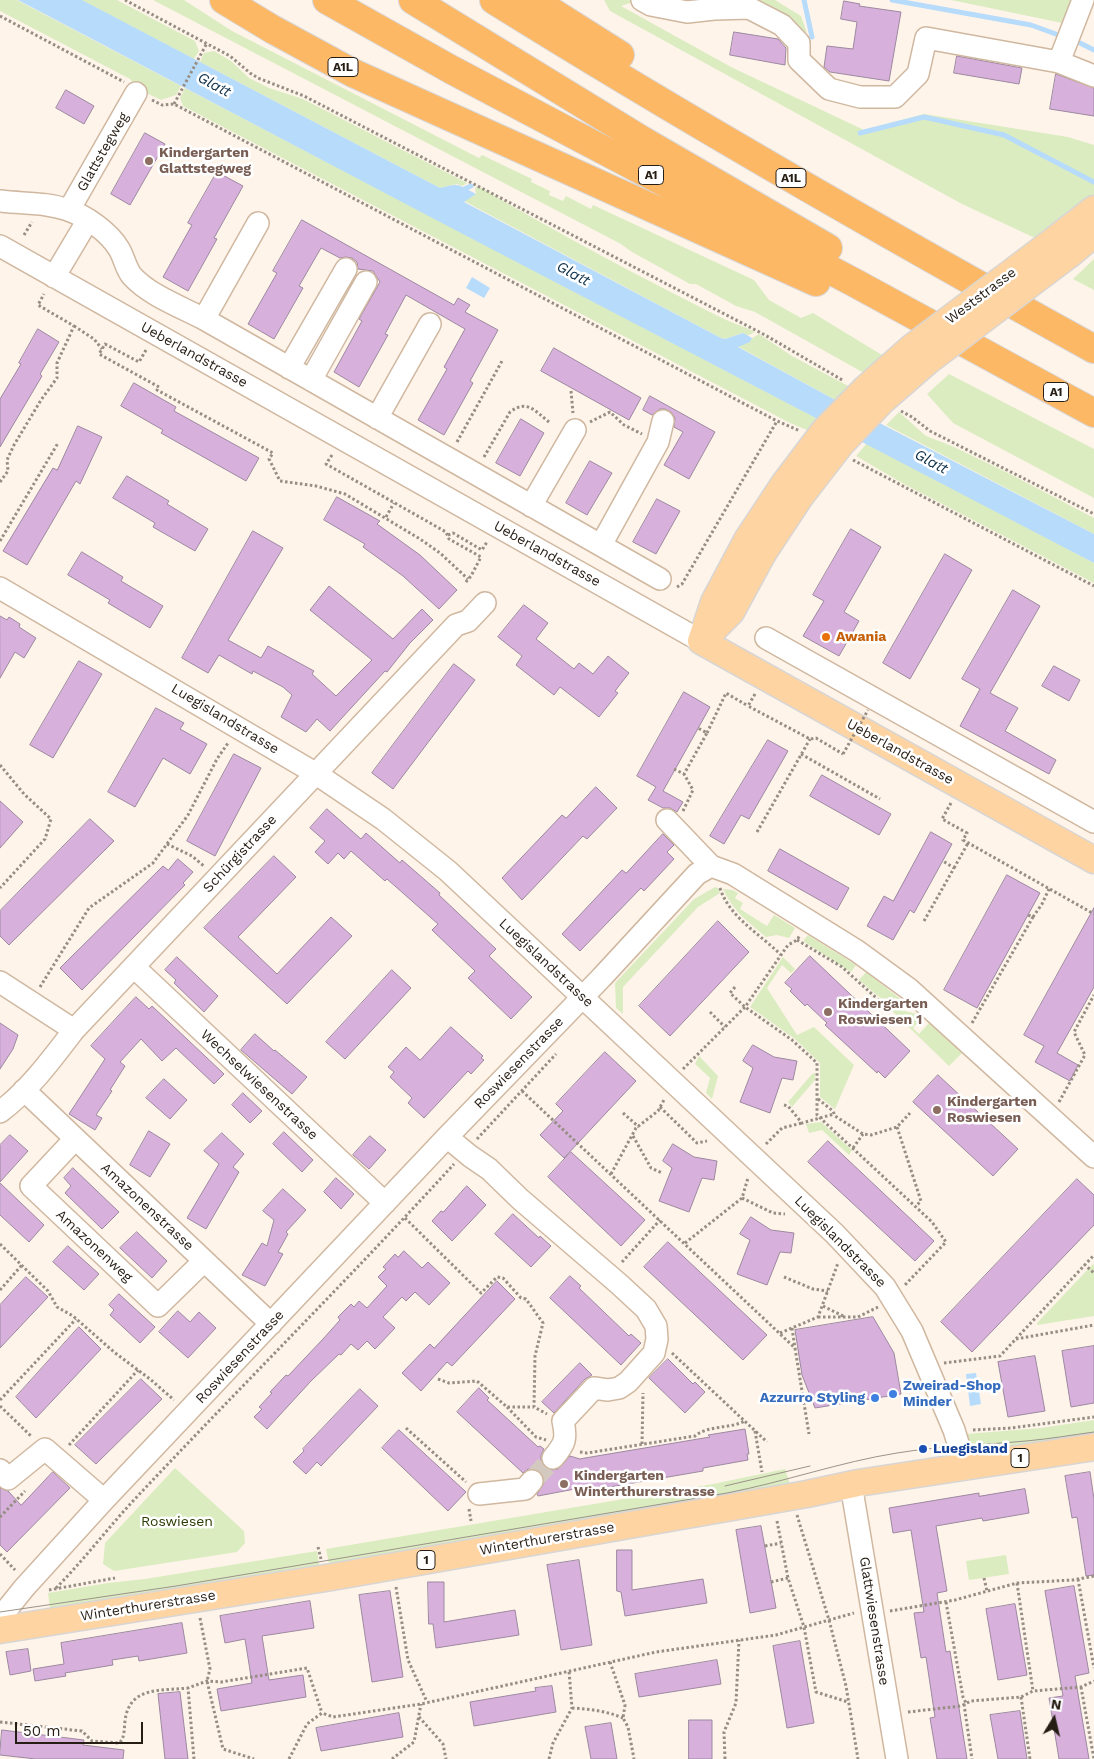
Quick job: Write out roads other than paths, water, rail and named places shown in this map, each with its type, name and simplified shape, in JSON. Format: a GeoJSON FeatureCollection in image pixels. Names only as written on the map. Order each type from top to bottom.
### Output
{"type":"FeatureCollection","features":[{"type":"Feature","properties":{"kind":"highway","name":"A1L"},"geometry":{"type":"LineString","coordinates":[[224,0],[312,52],[409,99],[794,271],[880,313],[975,349]]}},
{"type":"Feature","properties":{"kind":"highway","name":"A1"},"geometry":{"type":"LineString","coordinates":[[327,0],[452,70],[855,283],[1094,413]]}},
{"type":"Feature","properties":{"kind":"highway"},"geometry":{"type":"LineString","coordinates":[[413,0],[640,139],[921,301],[1018,371]]}},
{"type":"Feature","properties":{"kind":"highway","name":"A1L"},"geometry":{"type":"LineString","coordinates":[[494,0],[786,176],[1094,349]]}},
{"type":"Feature","properties":{"kind":"highway"},"geometry":{"type":"LineString","coordinates":[[532,0],[633,63],[806,165],[1094,327]]}},
{"type":"Feature","properties":{"kind":"main road","name":"Weststrasse"},"geometry":{"type":"LineString","coordinates":[[875,393],[911,348],[1094,209]]}},
{"type":"Feature","properties":{"kind":"main road","name":"Weststrasse"},"geometry":{"type":"LineString","coordinates":[[875,393],[928,361],[1094,234]]}},
{"type":"Feature","properties":{"kind":"main road"},"geometry":{"type":"LineString","coordinates":[[701,641],[731,612],[755,547],[800,497],[875,393]]}},
{"type":"Feature","properties":{"kind":"main road","name":"Ueberlandstrasse"},"geometry":{"type":"LineString","coordinates":[[701,641],[1094,860]]}},
{"type":"Feature","properties":{"kind":"main road","name":"Winterthurerstrasse"},"geometry":{"type":"LineString","coordinates":[[0,1630],[332,1577],[807,1494],[852,1484],[1094,1447]]}},
{"type":"Feature","properties":{"kind":"street"},"geometry":{"type":"LineString","coordinates":[[642,0],[651,5],[687,12],[749,8],[782,25],[799,43],[799,60],[829,89],[860,97],[895,97],[918,74],[926,38],[1060,60],[1094,76]]}},
{"type":"Feature","properties":{"kind":"street"},"geometry":{"type":"LineString","coordinates":[[1060,60],[1083,0]]}},
{"type":"Feature","properties":{"kind":"street","name":"Glattstegweg"},"geometry":{"type":"LineString","coordinates":[[49,285],[129,86]]}},
{"type":"Feature","properties":{"kind":"street"},"geometry":{"type":"LineString","coordinates":[[0,201],[42,204],[78,215],[110,236],[119,248],[131,275],[145,288],[311,380],[660,579]]}},
{"type":"Feature","properties":{"kind":"street"},"geometry":{"type":"LineString","coordinates":[[204,320],[258,223]]}},
{"type":"Feature","properties":{"kind":"street","name":"Ueberlandstrasse"},"geometry":{"type":"LineString","coordinates":[[0,246],[49,285],[701,641]]}},
{"type":"Feature","properties":{"kind":"street"},"geometry":{"type":"LineString","coordinates":[[289,368],[346,269]]}},
{"type":"Feature","properties":{"kind":"street"},"geometry":{"type":"LineString","coordinates":[[311,380],[366,282]]}},
{"type":"Feature","properties":{"kind":"street"},"geometry":{"type":"LineString","coordinates":[[377,418],[430,324]]}},
{"type":"Feature","properties":{"kind":"street"},"geometry":{"type":"LineString","coordinates":[[600,545],[658,442],[663,421]]}},
{"type":"Feature","properties":{"kind":"street"},"geometry":{"type":"LineString","coordinates":[[531,506],[575,430]]}},
{"type":"Feature","properties":{"kind":"street","name":"Luegislandstrasse"},"geometry":{"type":"LineString","coordinates":[[0,588],[315,773],[383,819],[448,871],[835,1234],[885,1287],[912,1331],[954,1430],[965,1466]]}},
{"type":"Feature","properties":{"kind":"street","name":"Schürgistrasse"},"geometry":{"type":"LineString","coordinates":[[0,1112],[44,1069],[74,1030],[456,625],[468,621],[485,603]]}},
{"type":"Feature","properties":{"kind":"street"},"geometry":{"type":"LineString","coordinates":[[766,638],[1094,822]]}},
{"type":"Feature","properties":{"kind":"street"},"geometry":{"type":"LineString","coordinates":[[905,755],[921,725]]}},
{"type":"Feature","properties":{"kind":"street"},"geometry":{"type":"LineString","coordinates":[[671,824],[711,866],[733,874],[857,951],[892,977],[956,1031],[1094,1157]]}},
{"type":"Feature","properties":{"kind":"street","name":"Roswiesenstrasse"},"geometry":{"type":"LineString","coordinates":[[0,1618],[24,1588],[104,1500],[447,1137],[583,997],[698,874],[711,866]]}},
{"type":"Feature","properties":{"kind":"street","name":"Wechselwiesenstrasse"},"geometry":{"type":"LineString","coordinates":[[134,967],[385,1203]]}},
{"type":"Feature","properties":{"kind":"street"},"geometry":{"type":"LineString","coordinates":[[0,982],[74,1030]]}},
{"type":"Feature","properties":{"kind":"street","name":"Amazonenstrasse"},"geometry":{"type":"LineString","coordinates":[[24,1090],[271,1324]]}},
{"type":"Feature","properties":{"kind":"street"},"geometry":{"type":"LineString","coordinates":[[447,1137],[489,1169],[520,1199],[620,1284],[646,1309],[656,1326],[657,1339],[654,1353],[619,1388],[608,1390],[594,1388],[563,1421],[566,1436],[558,1451]]}},
{"type":"Feature","properties":{"kind":"street","name":"Amazonenweg"},"geometry":{"type":"LineString","coordinates":[[75,1139],[31,1186],[158,1306],[204,1261]]}},
{"type":"Feature","properties":{"kind":"street"},"geometry":{"type":"LineString","coordinates":[[0,1470],[8,1479],[51,1454],[104,1500]]}},
{"type":"Feature","properties":{"kind":"street"},"geometry":{"type":"LineString","coordinates":[[479,1494],[525,1489],[532,1481]]}},
{"type":"Feature","properties":{"kind":"street","name":"Glattwiesenstrasse"},"geometry":{"type":"LineString","coordinates":[[852,1484],[897,1759]]}},
{"type":"Feature","properties":{"kind":"water","name":"Glatt"},"geometry":{"type":"Polygon","coordinates":[[[18,0],[82,0],[440,188],[458,185],[465,188],[476,194],[464,202],[721,338],[725,339],[743,333],[752,338],[750,342],[738,347],[839,402],[1094,534],[1094,563],[459,232],[18,0]]]}},
{"type":"Feature","properties":{"kind":"water"},"geometry":{"type":"Polygon","coordinates":[[[472,277],[490,288],[484,298],[466,288],[472,277]]]}},
{"type":"Feature","properties":{"kind":"water"},"geometry":{"type":"Polygon","coordinates":[[[976,1373],[981,1404],[970,1406],[966,1374],[976,1373]]]}},
{"type":"Feature","properties":{"kind":"waterway"},"geometry":{"type":"LineString","coordinates":[[804,0],[812,37]]}},
{"type":"Feature","properties":{"kind":"waterway"},"geometry":{"type":"LineString","coordinates":[[892,0],[1031,25],[1064,37]]}},
{"type":"Feature","properties":{"kind":"waterway"},"geometry":{"type":"LineString","coordinates":[[1072,39],[1094,50]]}},
{"type":"Feature","properties":{"kind":"waterway"},"geometry":{"type":"LineString","coordinates":[[860,133],[924,117],[1004,135],[1094,182]]}},
{"type":"Feature","properties":{"kind":"waterway"},"geometry":{"type":"LineString","coordinates":[[460,191],[471,186]]}},
{"type":"Feature","properties":{"kind":"tunnel"},"geometry":{"type":"LineString","coordinates":[[532,1481],[553,1458]]}},
{"type":"Feature","properties":{"kind":"tram line"},"geometry":{"type":"LineString","coordinates":[[0,1612],[176,1586],[727,1493],[897,1453],[1035,1440],[1094,1432]]}},
{"type":"Feature","properties":{"kind":"tram line"},"geometry":{"type":"LineString","coordinates":[[725,1486],[810,1466]]}},
{"type":"Feature","properties":{"kind":"place","name":"Kindergarten Glattstegweg"},"geometry":{"type":"Point","coordinates":[149,161]}},
{"type":"Feature","properties":{"kind":"place","name":"Awania"},"geometry":{"type":"Point","coordinates":[826,637]}},
{"type":"Feature","properties":{"kind":"place","name":"Kindergarten Roswiesen 1"},"geometry":{"type":"Point","coordinates":[828,1012]}},
{"type":"Feature","properties":{"kind":"place","name":"Kindergarten Roswiesen"},"geometry":{"type":"Point","coordinates":[937,1110]}},
{"type":"Feature","properties":{"kind":"place","name":"Zweirad-Shop Minder"},"geometry":{"type":"Point","coordinates":[893,1394]}},
{"type":"Feature","properties":{"kind":"place","name":"Azzurro Styling"},"geometry":{"type":"Point","coordinates":[875,1398]}},
{"type":"Feature","properties":{"kind":"place","name":"Luegisland"},"geometry":{"type":"Point","coordinates":[923,1449]}},
{"type":"Feature","properties":{"kind":"place","name":"Kindergarten Winterthurerstrasse"},"geometry":{"type":"Point","coordinates":[564,1484]}},
{"type":"Feature","properties":{"kind":"park label","name":"Roswiesen"},"geometry":{"type":"Point","coordinates":[177,1522]}}]}
